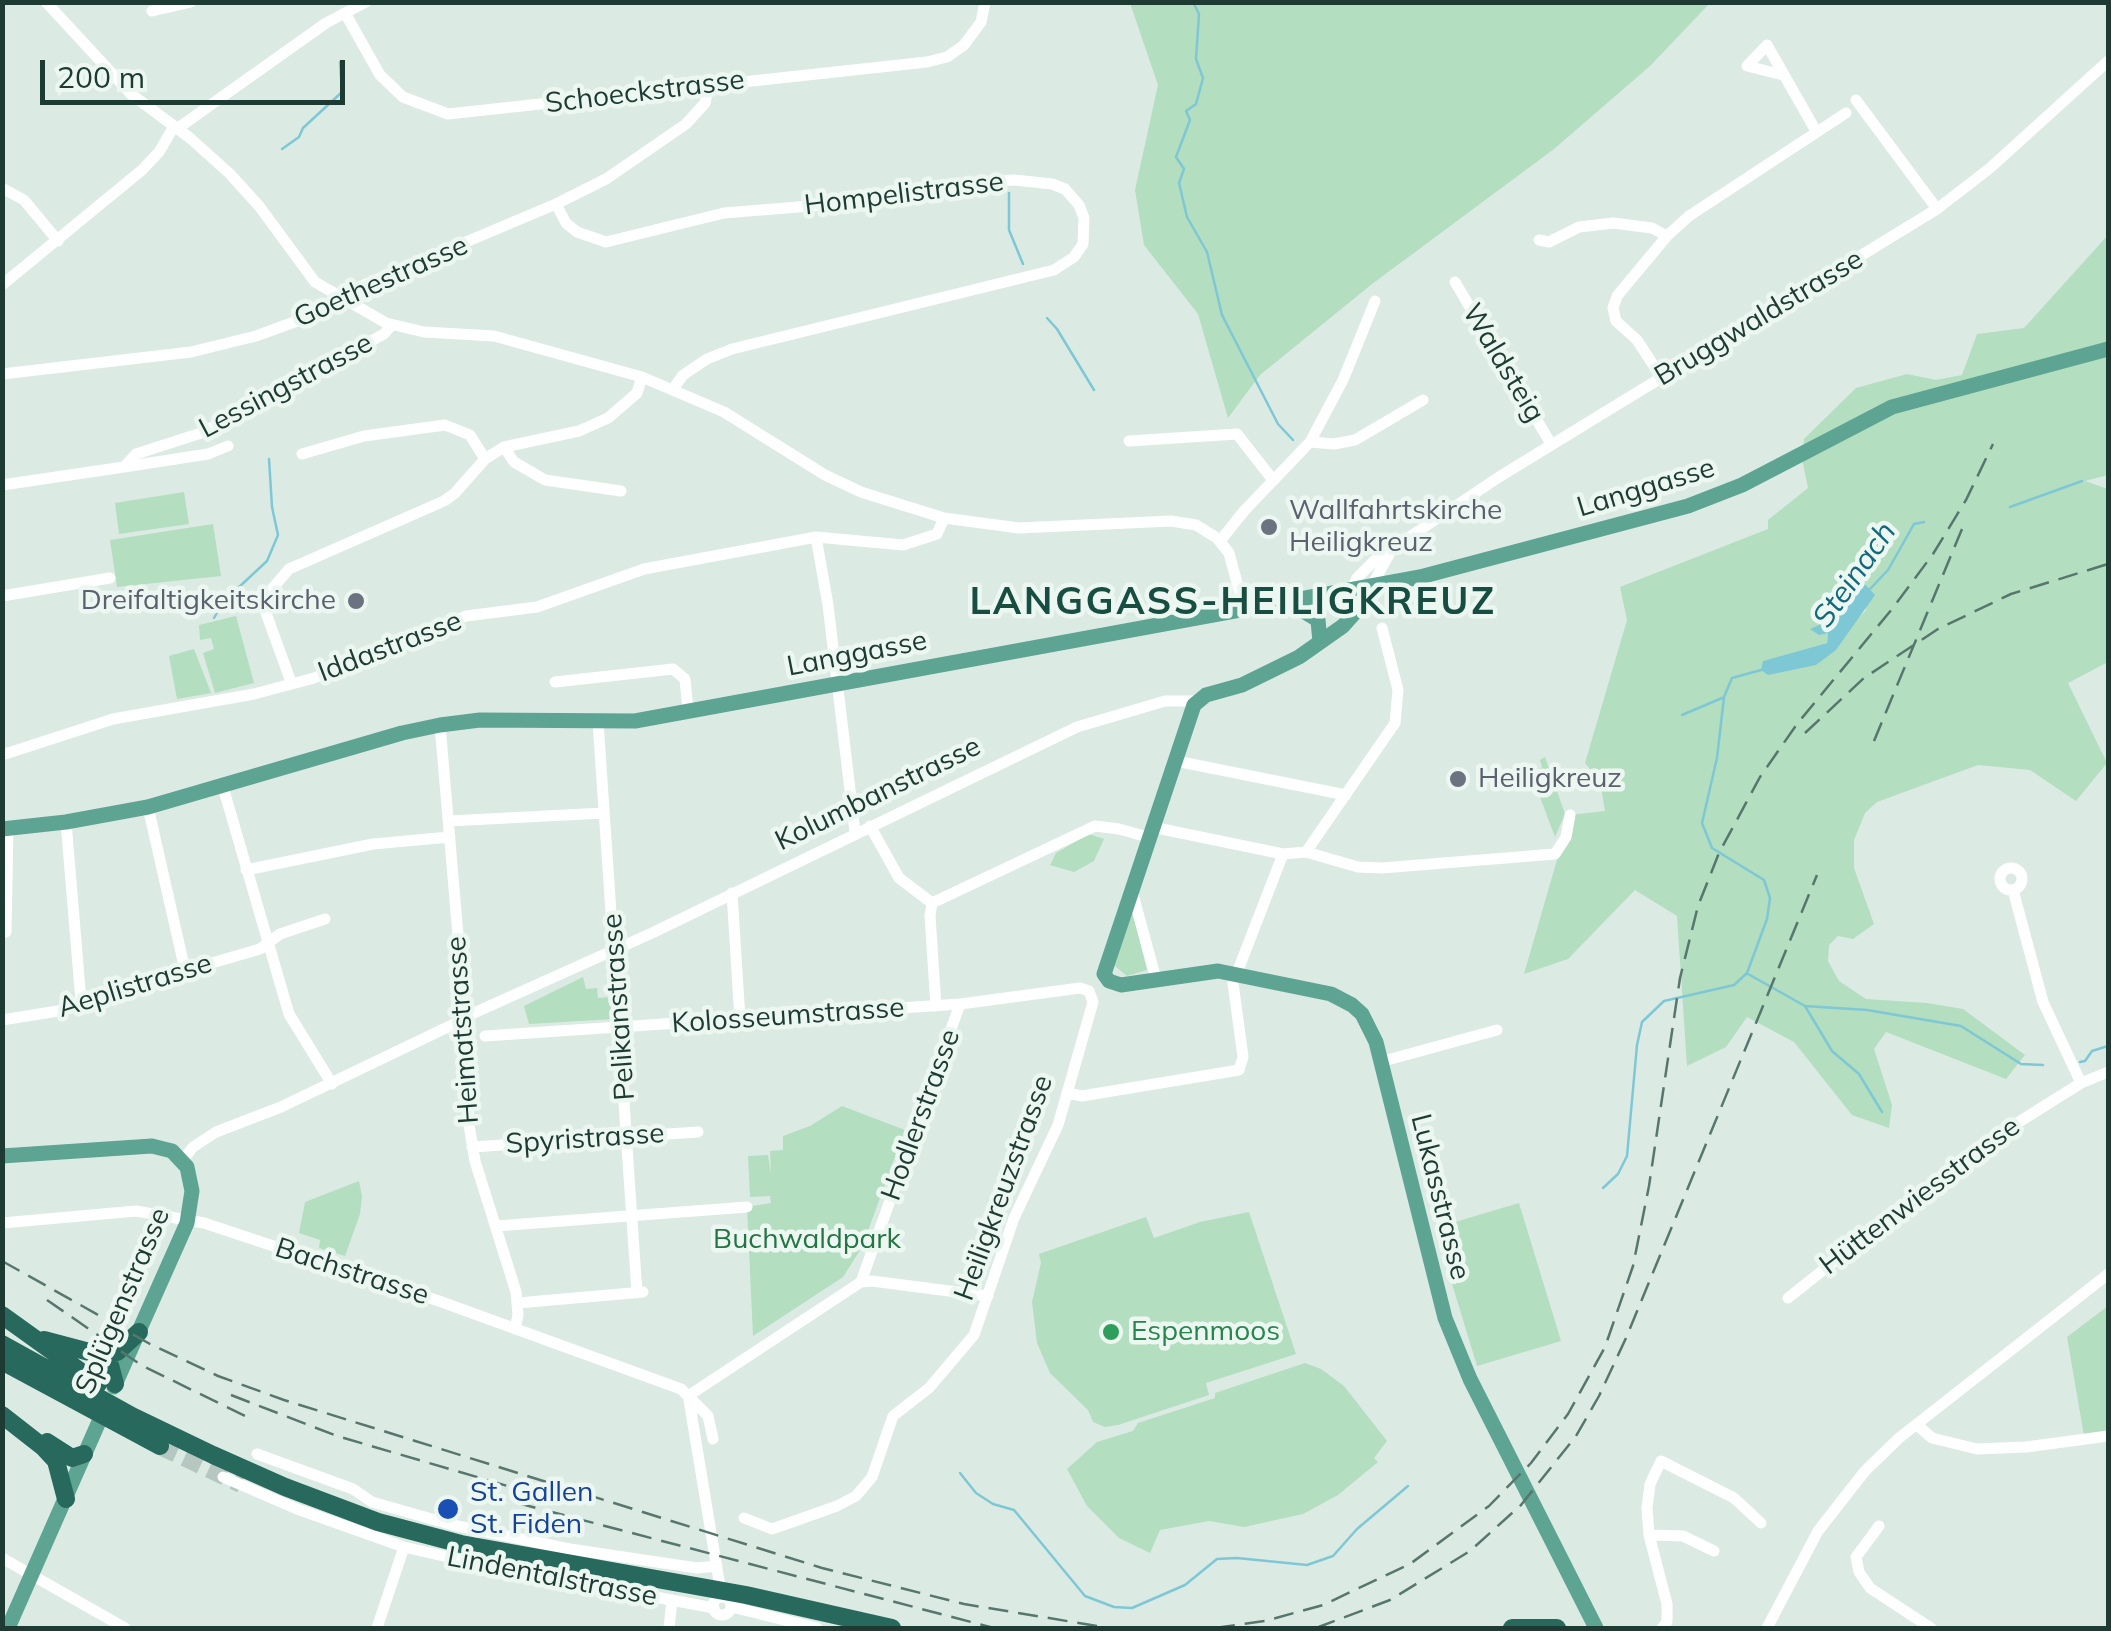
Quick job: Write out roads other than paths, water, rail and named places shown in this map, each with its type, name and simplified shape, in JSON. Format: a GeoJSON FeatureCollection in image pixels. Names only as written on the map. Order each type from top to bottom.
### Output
{"type":"FeatureCollection","features":[{"type":"Feature","properties":{"kind":"highway"},"geometry":{"type":"LineString","coordinates":[[2,1319],[62,1346],[97,1354],[117,1352],[139,1332]]}},
{"type":"Feature","properties":{"kind":"highway"},"geometry":{"type":"LineString","coordinates":[[2,1319],[81,1374],[188,1434],[212,1455]]}},
{"type":"Feature","properties":{"kind":"highway"},"geometry":{"type":"LineString","coordinates":[[2,1344],[212,1455],[330,1504],[433,1537],[746,1594],[892,1628]]}},
{"type":"Feature","properties":{"kind":"highway"},"geometry":{"type":"LineString","coordinates":[[97,1354],[110,1365],[115,1384]]}},
{"type":"Feature","properties":{"kind":"highway"},"geometry":{"type":"LineString","coordinates":[[2,1361],[160,1446]]}},
{"type":"Feature","properties":{"kind":"highway"},"geometry":{"type":"LineString","coordinates":[[2,1412],[76,1459]]}},
{"type":"Feature","properties":{"kind":"highway"},"geometry":{"type":"LineString","coordinates":[[2,1412],[56,1461],[66,1499]]}},
{"type":"Feature","properties":{"kind":"highway"},"geometry":{"type":"LineString","coordinates":[[1512,1628],[1556,1628]]}},
{"type":"Feature","properties":{"kind":"main road","name":"Langgasse"},"geometry":{"type":"LineString","coordinates":[[5,828],[148,807],[402,732],[440,725],[465,721],[635,720],[1448,570],[1688,506],[1742,484],[1892,407],[2108,349]]}},
{"type":"Feature","properties":{"kind":"main road","name":"Kolumbanstrasse"},"geometry":{"type":"LineString","coordinates":[[1198,700],[1274,671],[1325,638],[1362,606],[1371,586]]}},
{"type":"Feature","properties":{"kind":"main road"},"geometry":{"type":"LineString","coordinates":[[1325,638],[1349,605],[1352,589]]}},
{"type":"Feature","properties":{"kind":"main road"},"geometry":{"type":"LineString","coordinates":[[1287,601],[1318,620],[1325,638]]}},
{"type":"Feature","properties":{"kind":"main road"},"geometry":{"type":"LineString","coordinates":[[1106,978],[1106,961],[1198,700]]}},
{"type":"Feature","properties":{"kind":"main road","name":"Lukasstrasse"},"geometry":{"type":"LineString","coordinates":[[1106,978],[1121,985],[1204,971],[1235,974],[1330,994],[1352,1004],[1370,1029],[1380,1062],[1445,1318],[1504,1447],[1596,1628]]}},
{"type":"Feature","properties":{"kind":"main road"},"geometry":{"type":"LineString","coordinates":[[2,1156],[152,1146],[172,1151],[182,1160]]}},
{"type":"Feature","properties":{"kind":"main road","name":"Splügenstrasse"},"geometry":{"type":"LineString","coordinates":[[8,1628],[66,1499],[76,1459],[115,1384],[187,1224],[192,1184],[182,1160]]}},
{"type":"Feature","properties":{"kind":"street"},"geometry":{"type":"LineString","coordinates":[[46,2],[121,83],[230,175],[305,271],[340,298],[391,326],[494,336],[642,377],[724,412],[851,488],[944,518],[1019,528],[1181,521],[1203,528],[1220,541],[1233,561],[1244,609]]}},
{"type":"Feature","properties":{"kind":"street"},"geometry":{"type":"LineString","coordinates":[[152,11],[191,2]]}},
{"type":"Feature","properties":{"kind":"street","name":"Schoeckstrasse"},"geometry":{"type":"LineString","coordinates":[[355,7],[380,75],[402,97],[448,114],[947,58],[964,44],[980,22],[985,2]]}},
{"type":"Feature","properties":{"kind":"street"},"geometry":{"type":"LineString","coordinates":[[2,285],[142,170],[159,152],[172,128],[181,126],[355,7]]}},
{"type":"Feature","properties":{"kind":"street","name":"Bruggwaldstrasse"},"geometry":{"type":"LineString","coordinates":[[1352,589],[1363,570],[1550,444],[1938,208],[1990,168],[2108,61]]}},
{"type":"Feature","properties":{"kind":"street"},"geometry":{"type":"LineString","coordinates":[[1783,75],[1816,132]]}},
{"type":"Feature","properties":{"kind":"street","name":"Goethestrasse"},"geometry":{"type":"LineString","coordinates":[[2,374],[191,352],[256,336],[318,312],[340,298],[606,179],[686,124],[705,103],[709,84]]}},
{"type":"Feature","properties":{"kind":"street"},"geometry":{"type":"LineString","coordinates":[[1856,100],[1938,208]]}},
{"type":"Feature","properties":{"kind":"street"},"geometry":{"type":"LineString","coordinates":[[1661,378],[1637,340],[1616,321],[1614,308],[1622,289],[1689,216],[1846,113]]}},
{"type":"Feature","properties":{"kind":"street","name":"Hompelistrasse"},"geometry":{"type":"LineString","coordinates":[[556,204],[566,223],[577,232],[606,242],[724,213],[848,203],[978,182],[1052,184],[1065,189],[1079,204],[1084,218],[1083,244],[1074,257],[1054,270],[732,348],[689,371],[673,389]]}},
{"type":"Feature","properties":{"kind":"street"},"geometry":{"type":"LineString","coordinates":[[2,188],[24,200],[58,241]]}},
{"type":"Feature","properties":{"kind":"street"},"geometry":{"type":"LineString","coordinates":[[1539,240],[1549,242],[1579,227],[1613,223],[1652,228],[1667,236]]}},
{"type":"Feature","properties":{"kind":"street","name":"Waldsteig"},"geometry":{"type":"LineString","coordinates":[[1455,282],[1550,444]]}},
{"type":"Feature","properties":{"kind":"street"},"geometry":{"type":"LineString","coordinates":[[1220,541],[1310,442],[1343,380],[1375,302]]}},
{"type":"Feature","properties":{"kind":"street","name":"Lessingstrasse"},"geometry":{"type":"LineString","coordinates":[[124,467],[136,454],[202,433],[244,411],[287,381],[364,346],[391,326]]}},
{"type":"Feature","properties":{"kind":"street"},"geometry":{"type":"LineString","coordinates":[[291,682],[266,613],[271,590],[289,569],[444,501],[485,459],[504,447],[579,432],[608,418],[637,394],[642,377]]}},
{"type":"Feature","properties":{"kind":"street"},"geometry":{"type":"LineString","coordinates":[[1310,442],[1334,444],[1355,440],[1423,400]]}},
{"type":"Feature","properties":{"kind":"street"},"geometry":{"type":"LineString","coordinates":[[302,454],[364,436],[445,425],[470,435],[485,459]]}},
{"type":"Feature","properties":{"kind":"street"},"geometry":{"type":"LineString","coordinates":[[1129,441],[1238,434],[1273,480]]}},
{"type":"Feature","properties":{"kind":"street","name":"Lessingstrasse"},"geometry":{"type":"LineString","coordinates":[[2,485],[208,454],[228,446]]}},
{"type":"Feature","properties":{"kind":"street"},"geometry":{"type":"LineString","coordinates":[[504,447],[514,462],[545,480],[621,492]]}},
{"type":"Feature","properties":{"kind":"street","name":"Iddastrasse"},"geometry":{"type":"LineString","coordinates":[[2,755],[113,719],[254,694],[314,678],[466,616],[536,607],[644,569],[816,537],[903,545],[937,534],[944,518]]}},
{"type":"Feature","properties":{"kind":"street"},"geometry":{"type":"LineString","coordinates":[[816,537],[855,832]]}},
{"type":"Feature","properties":{"kind":"street","name":"Bruggwaldstrasse"},"geometry":{"type":"LineString","coordinates":[[1371,586],[1391,550]]}},
{"type":"Feature","properties":{"kind":"street"},"geometry":{"type":"LineString","coordinates":[[2,596],[110,578]]}},
{"type":"Feature","properties":{"kind":"street"},"geometry":{"type":"LineString","coordinates":[[1306,852],[1392,731],[1398,690],[1382,628]]}},
{"type":"Feature","properties":{"kind":"street"},"geometry":{"type":"LineString","coordinates":[[556,682],[672,670],[685,680],[688,710]]}},
{"type":"Feature","properties":{"kind":"street","name":"Kolumbanstrasse"},"geometry":{"type":"LineString","coordinates":[[182,1160],[193,1147],[216,1132],[281,1108],[1077,727],[1165,701],[1198,700]]}},
{"type":"Feature","properties":{"kind":"street","name":"Pelikanstrasse"},"geometry":{"type":"LineString","coordinates":[[518,1303],[640,1293],[598,722]]}},
{"type":"Feature","properties":{"kind":"street","name":"Heimatstrasse"},"geometry":{"type":"LineString","coordinates":[[440,725],[472,1147],[518,1303],[515,1328]]}},
{"type":"Feature","properties":{"kind":"street"},"geometry":{"type":"LineString","coordinates":[[1176,760],[1346,795]]}},
{"type":"Feature","properties":{"kind":"street"},"geometry":{"type":"LineString","coordinates":[[223,787],[289,1014],[332,1084]]}},
{"type":"Feature","properties":{"kind":"street"},"geometry":{"type":"LineString","coordinates":[[148,807],[185,970]]}},
{"type":"Feature","properties":{"kind":"street"},"geometry":{"type":"LineString","coordinates":[[448,821],[604,813]]}},
{"type":"Feature","properties":{"kind":"street"},"geometry":{"type":"LineString","coordinates":[[932,903],[1095,826],[1283,854],[1306,852],[1358,867],[1382,868],[1555,854],[1566,837],[1570,814]]}},
{"type":"Feature","properties":{"kind":"street"},"geometry":{"type":"LineString","coordinates":[[66,822],[80,1001]]}},
{"type":"Feature","properties":{"kind":"street"},"geometry":{"type":"LineString","coordinates":[[870,826],[899,878],[932,903]]}},
{"type":"Feature","properties":{"kind":"street"},"geometry":{"type":"LineString","coordinates":[[2,933],[6,932],[5,828]]}},
{"type":"Feature","properties":{"kind":"street"},"geometry":{"type":"LineString","coordinates":[[246,870],[373,844],[450,837]]}},
{"type":"Feature","properties":{"kind":"street"},"geometry":{"type":"LineString","coordinates":[[1067,1094],[1082,1096],[1241,1068],[1244,1057],[1232,988],[1283,854]]}},
{"type":"Feature","properties":{"kind":"street"},"geometry":{"type":"LineString","coordinates":[[1131,888],[1156,979]]}},
{"type":"Feature","properties":{"kind":"street"},"geometry":{"type":"LineString","coordinates":[[2013,890],[2043,1002],[2081,1083]]}},
{"type":"Feature","properties":{"kind":"street"},"geometry":{"type":"LineString","coordinates":[[732,893],[740,1020]]}},
{"type":"Feature","properties":{"kind":"street"},"geometry":{"type":"LineString","coordinates":[[932,903],[936,1006]]}},
{"type":"Feature","properties":{"kind":"street","name":"Aeplistrasse"},"geometry":{"type":"LineString","coordinates":[[2,1020],[58,1011],[80,1001],[267,946],[280,934],[325,919]]}},
{"type":"Feature","properties":{"kind":"street"},"geometry":{"type":"LineString","coordinates":[[1089,992],[1106,978]]}},
{"type":"Feature","properties":{"kind":"street","name":"Kolosseumstrasse"},"geometry":{"type":"LineString","coordinates":[[485,1036],[936,1006],[1080,988],[1089,992]]}},
{"type":"Feature","properties":{"kind":"street","name":"Heiligkreuzstrasse"},"geometry":{"type":"LineString","coordinates":[[744,1518],[772,1529],[856,1496],[872,1477],[893,1416],[930,1388],[980,1325],[1009,1231],[1055,1136],[1093,1002],[1089,992]]}},
{"type":"Feature","properties":{"kind":"street","name":"Hodlerstrasse"},"geometry":{"type":"LineString","coordinates":[[861,1282],[960,1004]]}},
{"type":"Feature","properties":{"kind":"street"},"geometry":{"type":"LineString","coordinates":[[1380,1062],[1498,1030]]}},
{"type":"Feature","properties":{"kind":"street","name":"Hüttenwiesstrasse"},"geometry":{"type":"LineString","coordinates":[[1788,1298],[1976,1149],[2081,1083],[2108,1072]]}},
{"type":"Feature","properties":{"kind":"street","name":"Spyristrasse"},"geometry":{"type":"LineString","coordinates":[[472,1147],[698,1132]]}},
{"type":"Feature","properties":{"kind":"street"},"geometry":{"type":"LineString","coordinates":[[496,1226],[747,1208]]}},
{"type":"Feature","properties":{"kind":"street","name":"Bachstrasse"},"geometry":{"type":"LineString","coordinates":[[2,1223],[136,1211],[188,1218],[515,1328],[681,1389],[688,1396]]}},
{"type":"Feature","properties":{"kind":"street"},"geometry":{"type":"LineString","coordinates":[[1767,1628],[1804,1554],[1832,1511],[1866,1471],[1916,1425],[2108,1274]]}},
{"type":"Feature","properties":{"kind":"street"},"geometry":{"type":"LineString","coordinates":[[688,1396],[861,1282],[988,1296]]}},
{"type":"Feature","properties":{"kind":"street"},"geometry":{"type":"LineString","coordinates":[[688,1396],[708,1416],[714,1439]]}},
{"type":"Feature","properties":{"kind":"street"},"geometry":{"type":"LineString","coordinates":[[688,1396],[724,1628]]}},
{"type":"Feature","properties":{"kind":"street"},"geometry":{"type":"LineString","coordinates":[[1916,1425],[1932,1438],[1977,1450],[2108,1436]]}},
{"type":"Feature","properties":{"kind":"street"},"geometry":{"type":"LineString","coordinates":[[256,1454],[401,1511],[570,1548],[698,1568],[717,1566]]}},
{"type":"Feature","properties":{"kind":"street"},"geometry":{"type":"LineString","coordinates":[[1662,1628],[1666,1604],[1649,1535],[1649,1489],[1661,1461],[1734,1498],[1761,1523]]}},
{"type":"Feature","properties":{"kind":"street","name":"Lindentalstrasse"},"geometry":{"type":"LineString","coordinates":[[224,1478],[303,1512],[404,1547],[672,1600],[723,1604],[818,1628]]}},
{"type":"Feature","properties":{"kind":"street"},"geometry":{"type":"LineString","coordinates":[[1879,1526],[1856,1557],[1858,1572],[1870,1588],[1932,1628]]}},
{"type":"Feature","properties":{"kind":"street"},"geometry":{"type":"LineString","coordinates":[[1649,1535],[1683,1536],[1714,1552]]}},
{"type":"Feature","properties":{"kind":"street"},"geometry":{"type":"LineString","coordinates":[[377,1628],[404,1547]]}},
{"type":"Feature","properties":{"kind":"street"},"geometry":{"type":"LineString","coordinates":[[2,1558],[125,1628]]}},
{"type":"Feature","properties":{"kind":"street"},"geometry":{"type":"LineString","coordinates":[[669,1628],[672,1600]]}},
{"type":"Feature","properties":{"kind":"water"},"geometry":{"type":"Polygon","coordinates":[[[1858,577],[1875,595],[1836,650],[1816,665],[1768,675],[1761,670],[1763,661],[1827,643],[1828,633],[1819,635],[1810,629],[1829,621],[1858,577]]]}},
{"type":"Feature","properties":{"kind":"waterway"},"geometry":{"type":"LineString","coordinates":[[1193,2],[1199,14],[1196,59],[1203,78],[1196,104],[1186,111],[1190,120],[1176,157],[1184,169],[1179,183],[1187,217],[1207,252],[1222,315],[1278,424],[1293,440]]}},
{"type":"Feature","properties":{"kind":"waterway"},"geometry":{"type":"LineString","coordinates":[[282,149],[299,137],[303,128],[342,92],[340,62]]}},
{"type":"Feature","properties":{"kind":"waterway"},"geometry":{"type":"LineString","coordinates":[[1009,193],[1009,230],[1023,264]]}},
{"type":"Feature","properties":{"kind":"waterway"},"geometry":{"type":"LineString","coordinates":[[1047,318],[1094,390]]}},
{"type":"Feature","properties":{"kind":"waterway"},"geometry":{"type":"LineString","coordinates":[[214,618],[223,602],[267,561],[278,535],[269,459]]}},
{"type":"Feature","properties":{"kind":"waterway","name":"Steinach"},"geometry":{"type":"LineString","coordinates":[[2010,507],[2082,481]]}},
{"type":"Feature","properties":{"kind":"waterway","name":"Steinach"},"geometry":{"type":"LineString","coordinates":[[1869,590],[1888,570],[1914,524],[1924,522]]}},
{"type":"Feature","properties":{"kind":"waterway","name":"Steinach"},"geometry":{"type":"LineString","coordinates":[[1603,1188],[1618,1174],[1627,1156],[1642,1022],[1664,1001],[1734,985],[1747,973],[1767,919],[1770,898],[1764,880],[1712,848],[1702,823],[1717,758],[1724,697],[1732,678],[1761,670]]}},
{"type":"Feature","properties":{"kind":"waterway"},"geometry":{"type":"LineString","coordinates":[[1682,715],[1722,698]]}},
{"type":"Feature","properties":{"kind":"waterway"},"geometry":{"type":"LineString","coordinates":[[1748,974],[1805,1006],[1867,1010],[1961,1026],[2021,1064],[2043,1065]]}},
{"type":"Feature","properties":{"kind":"waterway"},"geometry":{"type":"LineString","coordinates":[[1805,1006],[1832,1051],[1859,1074],[1882,1112]]}},
{"type":"Feature","properties":{"kind":"waterway"},"geometry":{"type":"LineString","coordinates":[[2080,1062],[2092,1051],[2108,1046]]}},
{"type":"Feature","properties":{"kind":"waterway","name":"Steinach"},"geometry":{"type":"LineString","coordinates":[[960,1473],[976,1493],[993,1504],[1014,1510],[1085,1596],[1114,1607],[1132,1608],[1185,1585],[1217,1559],[1307,1565],[1333,1556],[1357,1529],[1408,1486]]}},
{"type":"Feature","properties":{"kind":"tunnel"},"geometry":{"type":"LineString","coordinates":[[160,1446],[241,1484]]}},
{"type":"Feature","properties":{"kind":"railway"},"geometry":{"type":"LineString","coordinates":[[1215,1628],[1265,1621],[1323,1605],[1410,1564],[1489,1506],[1531,1463],[1568,1414],[1605,1347],[1633,1266],[1680,978],[1698,906],[1719,853],[1760,777],[1797,724],[1933,554],[1966,500],[1993,444]]}},
{"type":"Feature","properties":{"kind":"railway"},"geometry":{"type":"LineString","coordinates":[[1874,741],[1962,529]]}},
{"type":"Feature","properties":{"kind":"railway"},"geometry":{"type":"LineString","coordinates":[[1805,733],[1864,678],[1938,629],[2011,594],[2108,564]]}},
{"type":"Feature","properties":{"kind":"railway"},"geometry":{"type":"LineString","coordinates":[[1316,1628],[1390,1600],[1470,1551],[1521,1505],[1576,1436],[1626,1338],[1817,875]]}},
{"type":"Feature","properties":{"kind":"railway"},"geometry":{"type":"LineString","coordinates":[[2,1261],[150,1344],[218,1376],[284,1400],[822,1568],[964,1604],[1109,1628]]}},
{"type":"Feature","properties":{"kind":"railway"},"geometry":{"type":"LineString","coordinates":[[47,1300],[141,1365],[245,1416]]}},
{"type":"Feature","properties":{"kind":"railway"},"geometry":{"type":"LineString","coordinates":[[231,1395],[337,1436],[511,1487]]}},
{"type":"Feature","properties":{"kind":"railway"},"geometry":{"type":"LineString","coordinates":[[487,1495],[994,1628]]}},
{"type":"Feature","properties":{"kind":"place","name":"Wallfahrtskirche Heiligkreuz"},"geometry":{"type":"Point","coordinates":[1269,527]}},
{"type":"Feature","properties":{"kind":"place","name":"Dreifaltigkeitskirche"},"geometry":{"type":"Point","coordinates":[356,601]}},
{"type":"Feature","properties":{"kind":"place","name":"Heiligkreuz"},"geometry":{"type":"Point","coordinates":[1458,779]}},
{"type":"Feature","properties":{"kind":"place","name":"Espenmoos"},"geometry":{"type":"Point","coordinates":[1111,1332]}},
{"type":"Feature","properties":{"kind":"place","name":"St. Gallen St. Fiden"},"geometry":{"type":"Point","coordinates":[448,1509]}},
{"type":"Feature","properties":{"kind":"district","name":"LANGGASS-HEILIGKREUZ"},"geometry":{"type":"Point","coordinates":[1233,603]}},
{"type":"Feature","properties":{"kind":"park label","name":"Buchwaldpark"},"geometry":{"type":"Point","coordinates":[807,1240]}}]}
